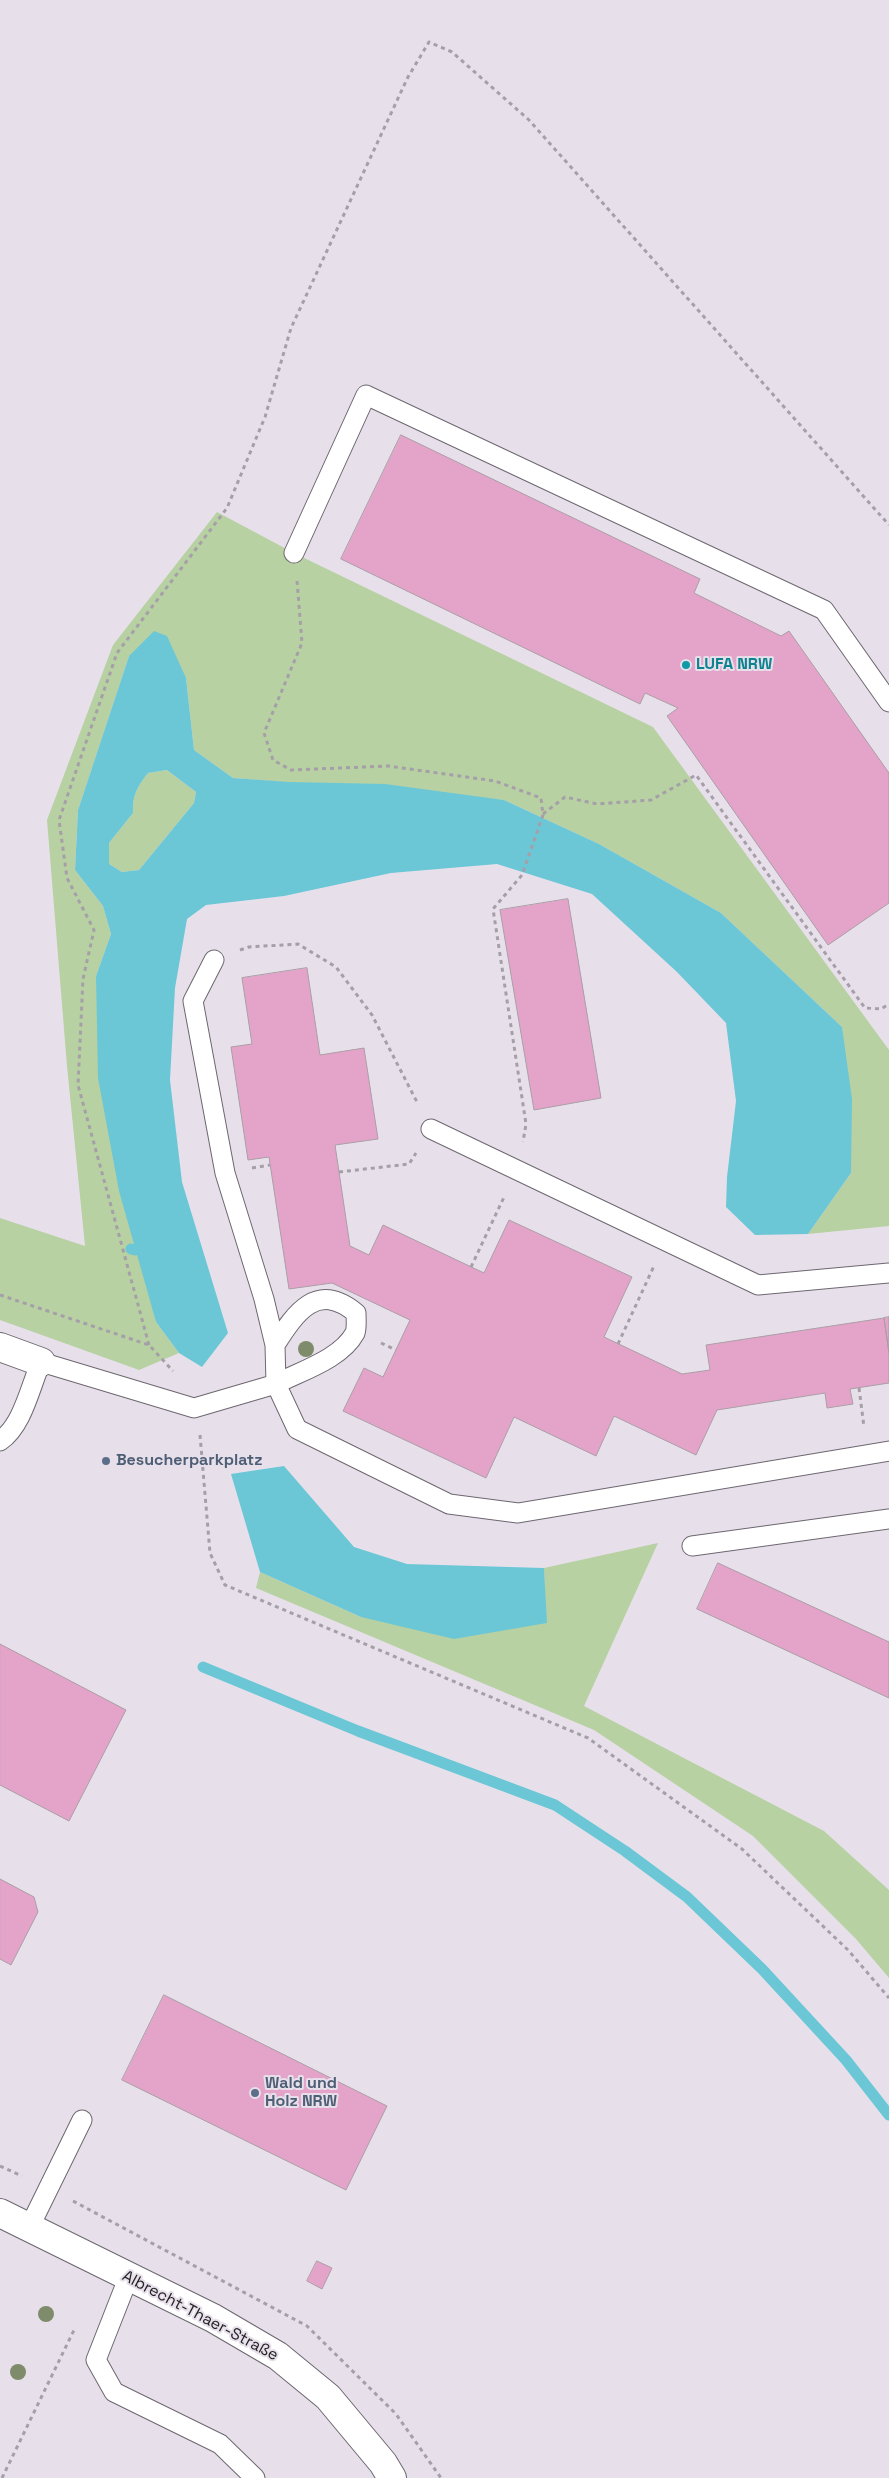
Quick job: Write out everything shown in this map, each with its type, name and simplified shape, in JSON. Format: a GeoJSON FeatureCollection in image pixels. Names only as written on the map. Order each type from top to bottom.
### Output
{"type":"FeatureCollection","features":[{"type":"Feature","properties":{"kind":"street"},"geometry":{"type":"LineString","coordinates":[[0,1348],[40,1362]]}},
{"type":"Feature","properties":{"kind":"street","name":"Albrecht-Thaer-Straße"},"geometry":{"type":"LineString","coordinates":[[0,2213],[213,2318],[278,2356],[328,2398],[383,2463],[392,2478]]}},
{"type":"Feature","properties":{"kind":"lane"},"geometry":{"type":"LineString","coordinates":[[294,553],[366,395],[824,610],[889,702]]}},
{"type":"Feature","properties":{"kind":"lane"},"geometry":{"type":"LineString","coordinates":[[214,960],[193,1001],[224,1173],[264,1299],[275,1345],[276,1384],[297,1430],[449,1504],[518,1513],[889,1451]]}},
{"type":"Feature","properties":{"kind":"lane"},"geometry":{"type":"LineString","coordinates":[[431,1129],[758,1285],[889,1273]]}},
{"type":"Feature","properties":{"kind":"lane"},"geometry":{"type":"LineString","coordinates":[[0,1442],[15,1425],[40,1362],[194,1408],[276,1384],[332,1356],[356,1332],[356,1313],[343,1302],[326,1299],[311,1301],[292,1318],[275,1345]]}},
{"type":"Feature","properties":{"kind":"lane"},"geometry":{"type":"LineString","coordinates":[[692,1546],[889,1519]]}},
{"type":"Feature","properties":{"kind":"lane"},"geometry":{"type":"LineString","coordinates":[[29,2228],[82,2120]]}},
{"type":"Feature","properties":{"kind":"lane"},"geometry":{"type":"LineString","coordinates":[[129,2276],[96,2360],[114,2392],[220,2444],[256,2478]]}},
{"type":"Feature","properties":{"kind":"path"},"geometry":{"type":"LineString","coordinates":[[0,1295],[148,1346],[78,1085],[83,979],[94,930],[67,878],[59,820],[117,654],[227,508],[265,417],[292,328],[408,77],[429,42],[452,52],[529,120],[889,525]]}},
{"type":"Feature","properties":{"kind":"path"},"geometry":{"type":"LineString","coordinates":[[294,553],[302,642],[264,733],[273,760],[291,770],[388,766],[495,781],[541,798],[542,815],[522,876],[493,909],[526,1124]]}},
{"type":"Feature","properties":{"kind":"path"},"geometry":{"type":"LineString","coordinates":[[542,815],[565,797],[597,804],[652,800],[696,774],[865,1008],[881,1009],[889,1004]]}},
{"type":"Feature","properties":{"kind":"path"},"geometry":{"type":"LineString","coordinates":[[214,960],[249,947],[298,944],[336,967],[372,1015],[431,1129],[410,1164],[339,1172]]}},
{"type":"Feature","properties":{"kind":"path"},"geometry":{"type":"LineString","coordinates":[[471,1267],[517,1170]]}},
{"type":"Feature","properties":{"kind":"path"},"geometry":{"type":"LineString","coordinates":[[618,1344],[666,1241]]}},
{"type":"Feature","properties":{"kind":"path"},"geometry":{"type":"LineString","coordinates":[[859,1388],[868,1455]]}},
{"type":"Feature","properties":{"kind":"path"},"geometry":{"type":"LineString","coordinates":[[194,1408],[200,1433],[210,1553],[225,1585],[588,1738],[742,1849],[848,1950],[889,1998]]}},
{"type":"Feature","properties":{"kind":"path"},"geometry":{"type":"LineString","coordinates":[[2,2478],[77,2324]]}},
{"type":"Feature","properties":{"kind":"green space"},"geometry":{"type":"Polygon","coordinates":[[[217,512],[294,553],[653,727],[889,1050],[889,1226],[808,1234],[851,1173],[842,1027],[721,913],[599,844],[504,800],[233,778],[194,750],[186,678],[129,656],[78,810],[75,870],[103,906],[111,934],[96,976],[156,1322],[179,1353],[139,1370],[0,1320],[0,1218],[85,1246],[67,1066],[47,820],[113,645],[217,512]]]}},
{"type":"Feature","properties":{"kind":"green space"},"geometry":{"type":"Polygon","coordinates":[[[167,770],[196,792],[194,803],[139,870],[122,872],[109,864],[109,843],[133,813],[133,802],[136,792],[148,773],[167,770]]]}},
{"type":"Feature","properties":{"kind":"green space"},"geometry":{"type":"Polygon","coordinates":[[[658,1543],[584,1706],[824,1831],[889,1890],[889,1978],[856,1939],[753,1836],[594,1730],[256,1588],[260,1572],[361,1617],[546,1623],[544,1568],[658,1543]]]}},
{"type":"Feature","properties":{"kind":"water"},"geometry":{"type":"Polygon","coordinates":[[[154,631],[167,636],[186,678],[194,750],[233,778],[289,782],[385,784],[504,800],[599,844],[721,913],[842,1027],[852,1099],[851,1173],[808,1234],[755,1235],[726,1207],[727,1177],[736,1101],[726,1023],[677,972],[592,894],[497,864],[391,873],[284,896],[206,905],[187,919],[175,988],[170,1080],[182,1182],[228,1333],[202,1367],[179,1353],[156,1322],[119,1191],[98,1078],[96,976],[111,934],[103,906],[75,870],[78,810],[129,656],[154,631]],[[167,770],[148,773],[136,792],[133,802],[133,813],[109,843],[109,864],[122,872],[139,870],[194,803],[196,792],[167,770]]]}},
{"type":"Feature","properties":{"kind":"water"},"geometry":{"type":"Polygon","coordinates":[[[284,1466],[354,1547],[407,1564],[544,1568],[547,1623],[454,1639],[361,1617],[260,1572],[231,1474],[284,1466]]]}},
{"type":"Feature","properties":{"kind":"building","name":"LUFA NRW"},"geometry":{"type":"Polygon","coordinates":[[[401,435],[700,579],[694,593],[781,636],[789,631],[889,773],[889,903],[828,945],[667,716],[678,708],[645,693],[640,704],[341,559],[401,435]]]}},
{"type":"Feature","properties":{"kind":"building"},"geometry":{"type":"Polygon","coordinates":[[[568,899],[601,1098],[534,1110],[500,910],[568,899]]]}},
{"type":"Feature","properties":{"kind":"building"},"geometry":{"type":"Polygon","coordinates":[[[307,968],[320,1055],[364,1048],[378,1139],[335,1145],[350,1246],[369,1255],[383,1225],[484,1273],[509,1220],[632,1277],[604,1337],[682,1374],[710,1370],[706,1345],[884,1318],[889,1353],[889,1383],[850,1389],[853,1404],[827,1408],[825,1393],[717,1410],[696,1455],[614,1416],[596,1456],[514,1417],[486,1478],[343,1411],[364,1368],[383,1377],[410,1320],[332,1283],[289,1289],[269,1157],[248,1160],[231,1047],[252,1044],[242,978],[307,968]]]}},
{"type":"Feature","properties":{"kind":"building"},"geometry":{"type":"Polygon","coordinates":[[[889,1317],[889,1353],[884,1318],[889,1317]]]}},
{"type":"Feature","properties":{"kind":"building"},"geometry":{"type":"Polygon","coordinates":[[[718,1563],[889,1642],[889,1698],[697,1609],[718,1563]]]}},
{"type":"Feature","properties":{"kind":"building"},"geometry":{"type":"Polygon","coordinates":[[[0,1644],[126,1710],[69,1821],[0,1785],[0,1644]]]}},
{"type":"Feature","properties":{"kind":"building"},"geometry":{"type":"Polygon","coordinates":[[[0,1879],[34,1897],[38,1912],[11,1965],[0,1959],[0,1879]]]}},
{"type":"Feature","properties":{"kind":"building","name":"Wald und Holz NRW"},"geometry":{"type":"Polygon","coordinates":[[[164,1995],[387,2106],[346,2190],[122,2080],[164,1995]]]}},
{"type":"Feature","properties":{"kind":"building"},"geometry":{"type":"Polygon","coordinates":[[[317,2261],[332,2268],[322,2289],[307,2281],[317,2261]]]}},
{"type":"Feature","properties":{"kind":"waterway"},"geometry":{"type":"LineString","coordinates":[[131,1249],[135,1250]]}},
{"type":"Feature","properties":{"kind":"waterway"},"geometry":{"type":"LineString","coordinates":[[203,1667],[358,1731],[555,1805],[625,1851],[687,1897],[762,1969],[846,2060],[889,2115]]}},
{"type":"Feature","properties":{"kind":"place","name":"LUFA NRW"},"geometry":{"type":"Point","coordinates":[686,665]}},
{"type":"Feature","properties":{"kind":"place","name":"Besucherparkplatz"},"geometry":{"type":"Point","coordinates":[106,1461]}},
{"type":"Feature","properties":{"kind":"place","name":"Wald und Holz NRW"},"geometry":{"type":"Point","coordinates":[255,2093]}}]}
